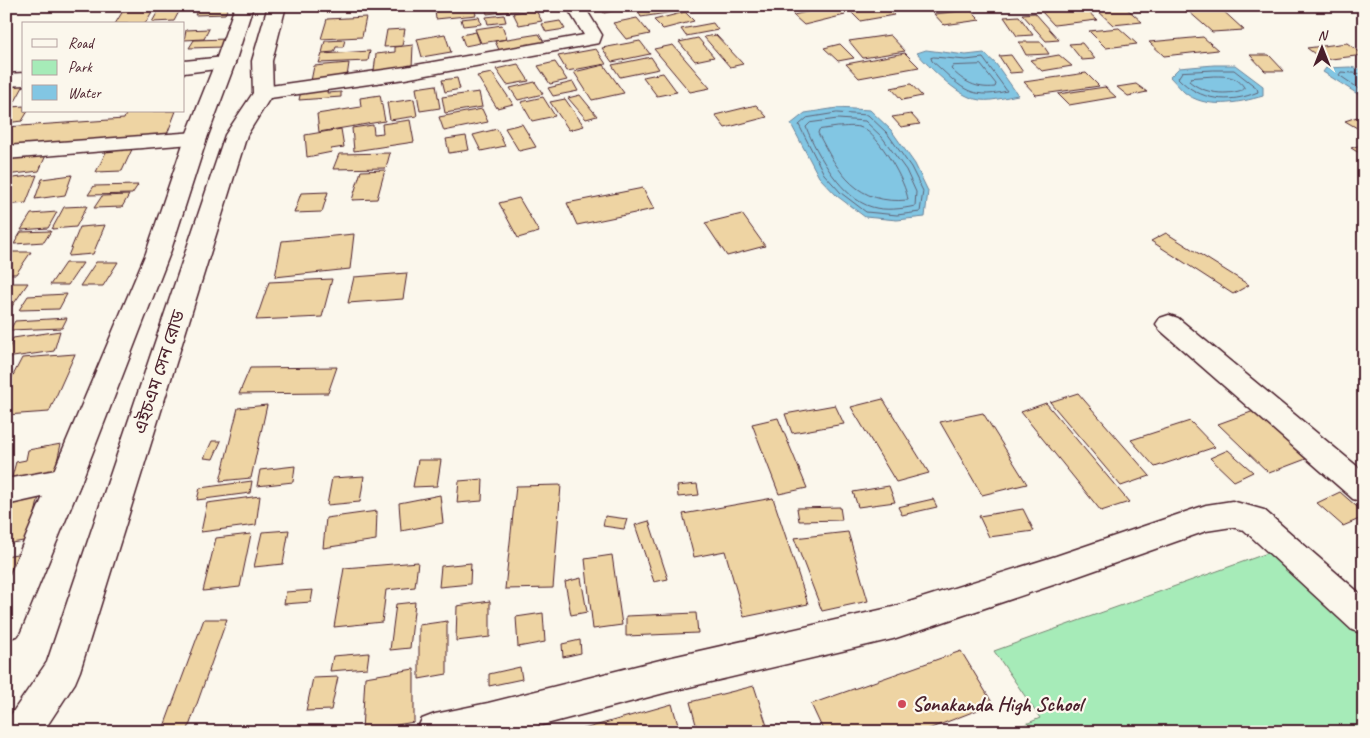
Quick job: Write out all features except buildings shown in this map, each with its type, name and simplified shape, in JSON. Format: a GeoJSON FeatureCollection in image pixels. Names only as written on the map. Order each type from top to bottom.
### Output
{"type":"FeatureCollection","features":[{"type":"Feature","properties":{"kind":"main road"},"geometry":{"type":"LineString","coordinates":[[6,624],[67,480],[158,253],[196,138],[225,64],[244,6]]}},
{"type":"Feature","properties":{"kind":"main road"},"geometry":{"type":"LineString","coordinates":[[278,6],[262,61],[263,93],[405,73],[592,39],[593,35],[575,6]]}},
{"type":"Feature","properties":{"kind":"main road"},"geometry":{"type":"LineString","coordinates":[[185,67],[225,64]]}},
{"type":"Feature","properties":{"kind":"main road"},"geometry":{"type":"LineString","coordinates":[[6,80],[22,79]]}},
{"type":"Feature","properties":{"kind":"main road","name":"এইচএম সেন রোড"},"geometry":{"type":"LineString","coordinates":[[21,732],[62,671],[236,134],[263,93]]}},
{"type":"Feature","properties":{"kind":"main road"},"geometry":{"type":"LineString","coordinates":[[6,153],[196,138]]}},
{"type":"Feature","properties":{"kind":"main road"},"geometry":{"type":"LineString","coordinates":[[1169,324],[1364,490]]}},
{"type":"Feature","properties":{"kind":"main road"},"geometry":{"type":"LineString","coordinates":[[6,492],[67,480]]}},
{"type":"Feature","properties":{"kind":"main road"},"geometry":{"type":"LineString","coordinates":[[435,732],[488,721],[668,675],[893,623],[1056,570],[1206,518],[1232,514],[1252,519],[1364,619]]}},
{"type":"Feature","properties":{"kind":"green space"},"geometry":{"type":"Polygon","coordinates":[[[1290,545],[1364,610],[1364,732],[1007,732],[1040,718],[994,651],[1290,545]]]}},
{"type":"Feature","properties":{"kind":"water"},"geometry":{"type":"Polygon","coordinates":[[[926,50],[966,55],[984,53],[996,64],[1018,95],[986,100],[968,96],[944,80],[917,53],[926,50]]]}},
{"type":"Feature","properties":{"kind":"water"},"geometry":{"type":"Polygon","coordinates":[[[1235,65],[1263,86],[1263,96],[1233,103],[1202,101],[1192,98],[1184,92],[1170,77],[1179,68],[1235,65]]]}},
{"type":"Feature","properties":{"kind":"water"},"geometry":{"type":"Polygon","coordinates":[[[1350,67],[1364,70],[1364,98],[1323,72],[1326,68],[1350,67]]]}},
{"type":"Feature","properties":{"kind":"water"},"geometry":{"type":"Polygon","coordinates":[[[837,108],[870,110],[891,130],[915,164],[928,191],[925,217],[897,220],[865,217],[837,196],[819,177],[791,124],[805,113],[837,108]]]}},
{"type":"Feature","properties":{"kind":"place","name":"Sonakanda High School"},"geometry":{"type":"Point","coordinates":[902,704]}}]}
